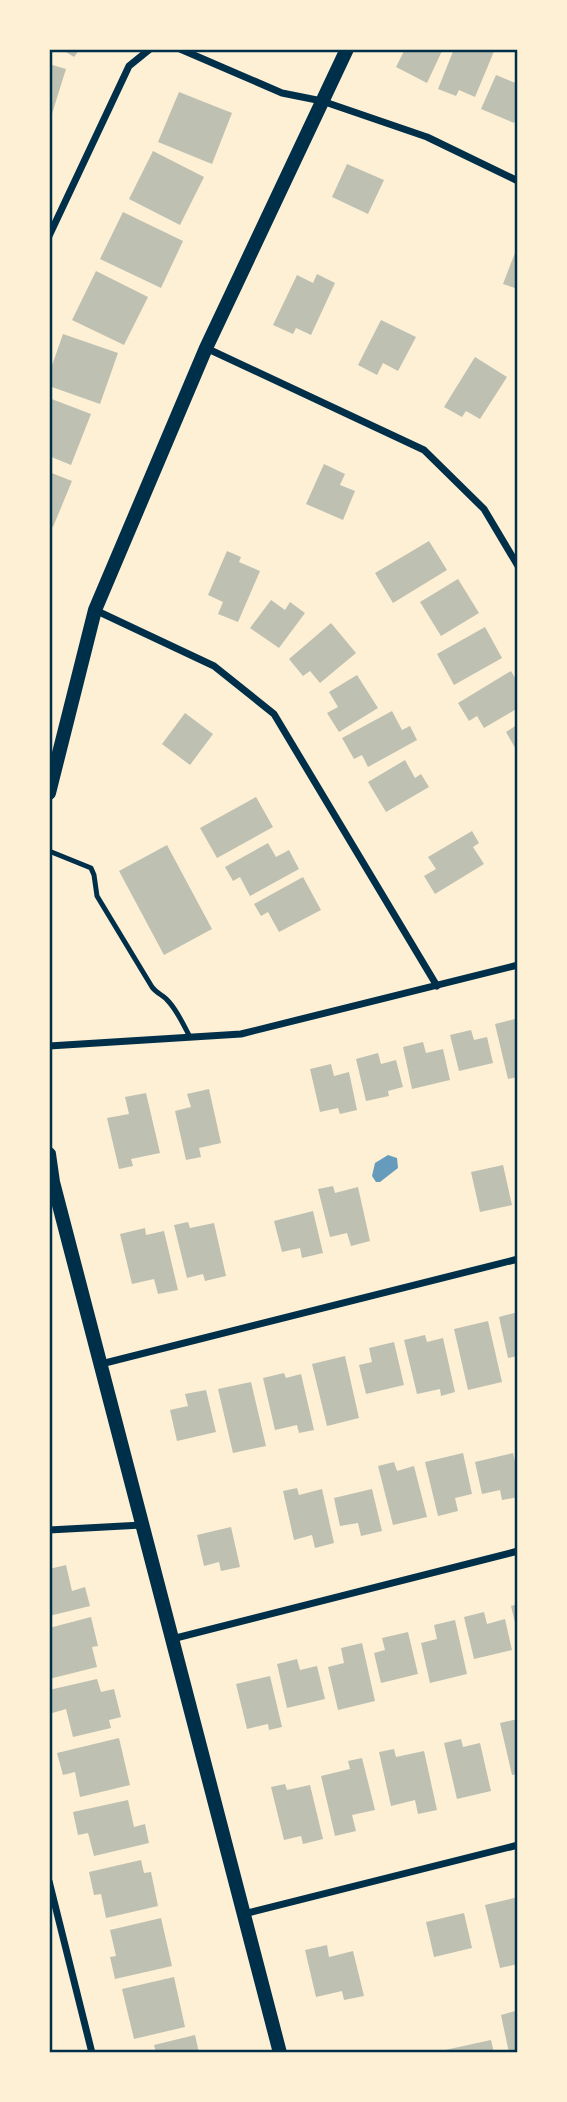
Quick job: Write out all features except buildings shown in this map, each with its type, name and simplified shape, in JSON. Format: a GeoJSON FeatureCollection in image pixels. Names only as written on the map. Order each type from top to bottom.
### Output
{"type":"FeatureCollection","features":[{"type":"Feature","properties":{"kind":"main road"},"geometry":{"type":"LineString","coordinates":[[49,793],[94,610],[206,348],[346,49]]}},
{"type":"Feature","properties":{"kind":"main road"},"geometry":{"type":"LineString","coordinates":[[49,1154],[51,1183],[143,1524],[280,2053]]}},
{"type":"Feature","properties":{"kind":"street"},"geometry":{"type":"LineString","coordinates":[[49,236],[129,66],[150,49]]}},
{"type":"Feature","properties":{"kind":"street"},"geometry":{"type":"LineString","coordinates":[[180,49],[282,93],[322,102],[426,137],[518,181]]}},
{"type":"Feature","properties":{"kind":"street"},"geometry":{"type":"LineString","coordinates":[[206,348],[424,450],[484,509],[518,566]]}},
{"type":"Feature","properties":{"kind":"street"},"geometry":{"type":"LineString","coordinates":[[94,610],[214,666],[274,714],[437,986]]}},
{"type":"Feature","properties":{"kind":"street"},"geometry":{"type":"LineString","coordinates":[[49,1046],[241,1034],[518,965]]}},
{"type":"Feature","properties":{"kind":"street"},"geometry":{"type":"LineString","coordinates":[[100,1364],[518,1259]]}},
{"type":"Feature","properties":{"kind":"street"},"geometry":{"type":"LineString","coordinates":[[49,1530],[143,1524]]}},
{"type":"Feature","properties":{"kind":"street"},"geometry":{"type":"LineString","coordinates":[[172,1639],[518,1551]]}},
{"type":"Feature","properties":{"kind":"street"},"geometry":{"type":"LineString","coordinates":[[244,1914],[518,1844]]}},
{"type":"Feature","properties":{"kind":"street"},"geometry":{"type":"LineString","coordinates":[[49,1881],[92,2053]]}},
{"type":"Feature","properties":{"kind":"lane"},"geometry":{"type":"LineString","coordinates":[[49,851],[91,869],[97,896],[152,987],[171,1004],[190,1038]]}},
{"type":"Feature","properties":{"kind":"water"},"geometry":{"type":"Polygon","coordinates":[[[388,1155],[397,1158],[398,1168],[380,1182],[376,1182],[372,1176],[375,1163],[388,1155]]]}}]}
